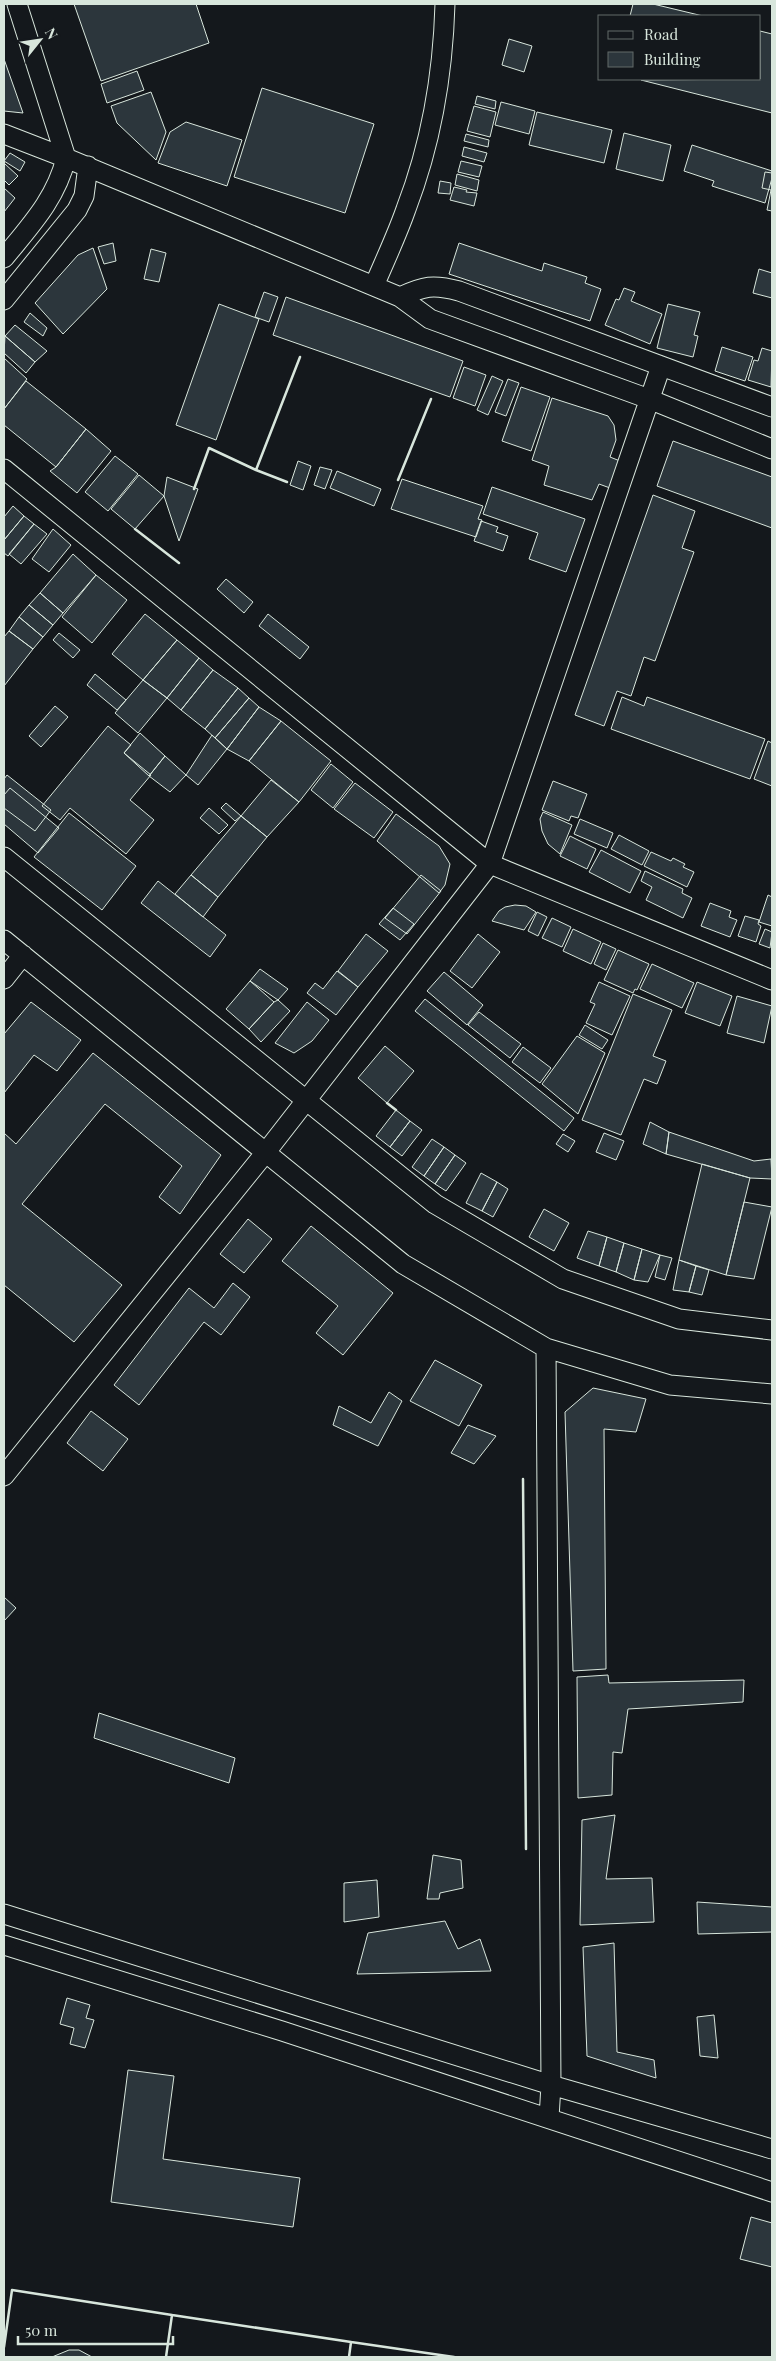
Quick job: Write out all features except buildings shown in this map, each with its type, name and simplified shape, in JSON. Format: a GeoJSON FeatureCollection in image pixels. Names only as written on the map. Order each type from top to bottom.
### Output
{"type":"FeatureCollection","features":[{"type":"Feature","properties":{"kind":"street"},"geometry":{"type":"LineString","coordinates":[[4,258],[42,211],[55,191],[66,158],[18,4]]}},
{"type":"Feature","properties":{"kind":"street"},"geometry":{"type":"LineString","coordinates":[[374,286],[407,208],[429,134],[439,80],[445,4]]}},
{"type":"Feature","properties":{"kind":"street"},"geometry":{"type":"LineString","coordinates":[[4,134],[88,166],[400,297],[430,319],[650,399],[772,449]]}},
{"type":"Feature","properties":{"kind":"street"},"geometry":{"type":"LineString","coordinates":[[4,300],[77,210],[84,196],[88,166]]}},
{"type":"Feature","properties":{"kind":"street"},"geometry":{"type":"LineString","coordinates":[[400,297],[419,288],[440,286],[772,407]]}},
{"type":"Feature","properties":{"kind":"street"},"geometry":{"type":"LineString","coordinates":[[4,1476],[266,1152],[490,864],[661,366]]}},
{"type":"Feature","properties":{"kind":"street"},"geometry":{"type":"LineString","coordinates":[[4,469],[490,864],[772,980]]}},
{"type":"Feature","properties":{"kind":"street"},"geometry":{"type":"LineString","coordinates":[[4,857],[435,1204],[563,1279],[679,1319],[772,1330]]}},
{"type":"Feature","properties":{"kind":"street"},"geometry":{"type":"LineString","coordinates":[[4,940],[403,1264],[546,1348],[670,1385],[772,1394]]}},
{"type":"Feature","properties":{"kind":"street"},"geometry":{"type":"LineString","coordinates":[[4,979],[23,955]]}},
{"type":"Feature","properties":{"kind":"street"},"geometry":{"type":"LineString","coordinates":[[546,1348],[551,2085],[549,2118]]}},
{"type":"Feature","properties":{"kind":"street"},"geometry":{"type":"LineString","coordinates":[[4,1914],[551,2085],[772,2149]]}},
{"type":"Feature","properties":{"kind":"street"},"geometry":{"type":"LineString","coordinates":[[4,1945],[282,2032],[772,2192]]}},
{"type":"Feature","properties":{"kind":"street"},"geometry":{"type":"LineString","coordinates":[[282,2032],[290,2004]]}},
{"type":"Feature","properties":{"kind":"wall"},"geometry":{"type":"LineString","coordinates":[[287,482],[256,470],[300,357]]}},
{"type":"Feature","properties":{"kind":"wall"},"geometry":{"type":"LineString","coordinates":[[398,480],[431,399]]}},
{"type":"Feature","properties":{"kind":"wall"},"geometry":{"type":"LineString","coordinates":[[194,489],[209,448],[256,470]]}},
{"type":"Feature","properties":{"kind":"wall"},"geometry":{"type":"LineString","coordinates":[[135,529],[179,563]]}},
{"type":"Feature","properties":{"kind":"wall"},"geometry":{"type":"LineString","coordinates":[[387,1103],[396,1110]]}},
{"type":"Feature","properties":{"kind":"wall"},"geometry":{"type":"LineString","coordinates":[[523,1479],[526,1849]]}},
{"type":"Feature","properties":{"kind":"wall"},"geometry":{"type":"LineString","coordinates":[[4,2347],[12,2290],[172,2315],[166,2357]]}},
{"type":"Feature","properties":{"kind":"wall"},"geometry":{"type":"LineString","coordinates":[[172,2315],[351,2342],[349,2357]]}},
{"type":"Feature","properties":{"kind":"wall"},"geometry":{"type":"LineString","coordinates":[[351,2342],[454,2357]]}}]}
